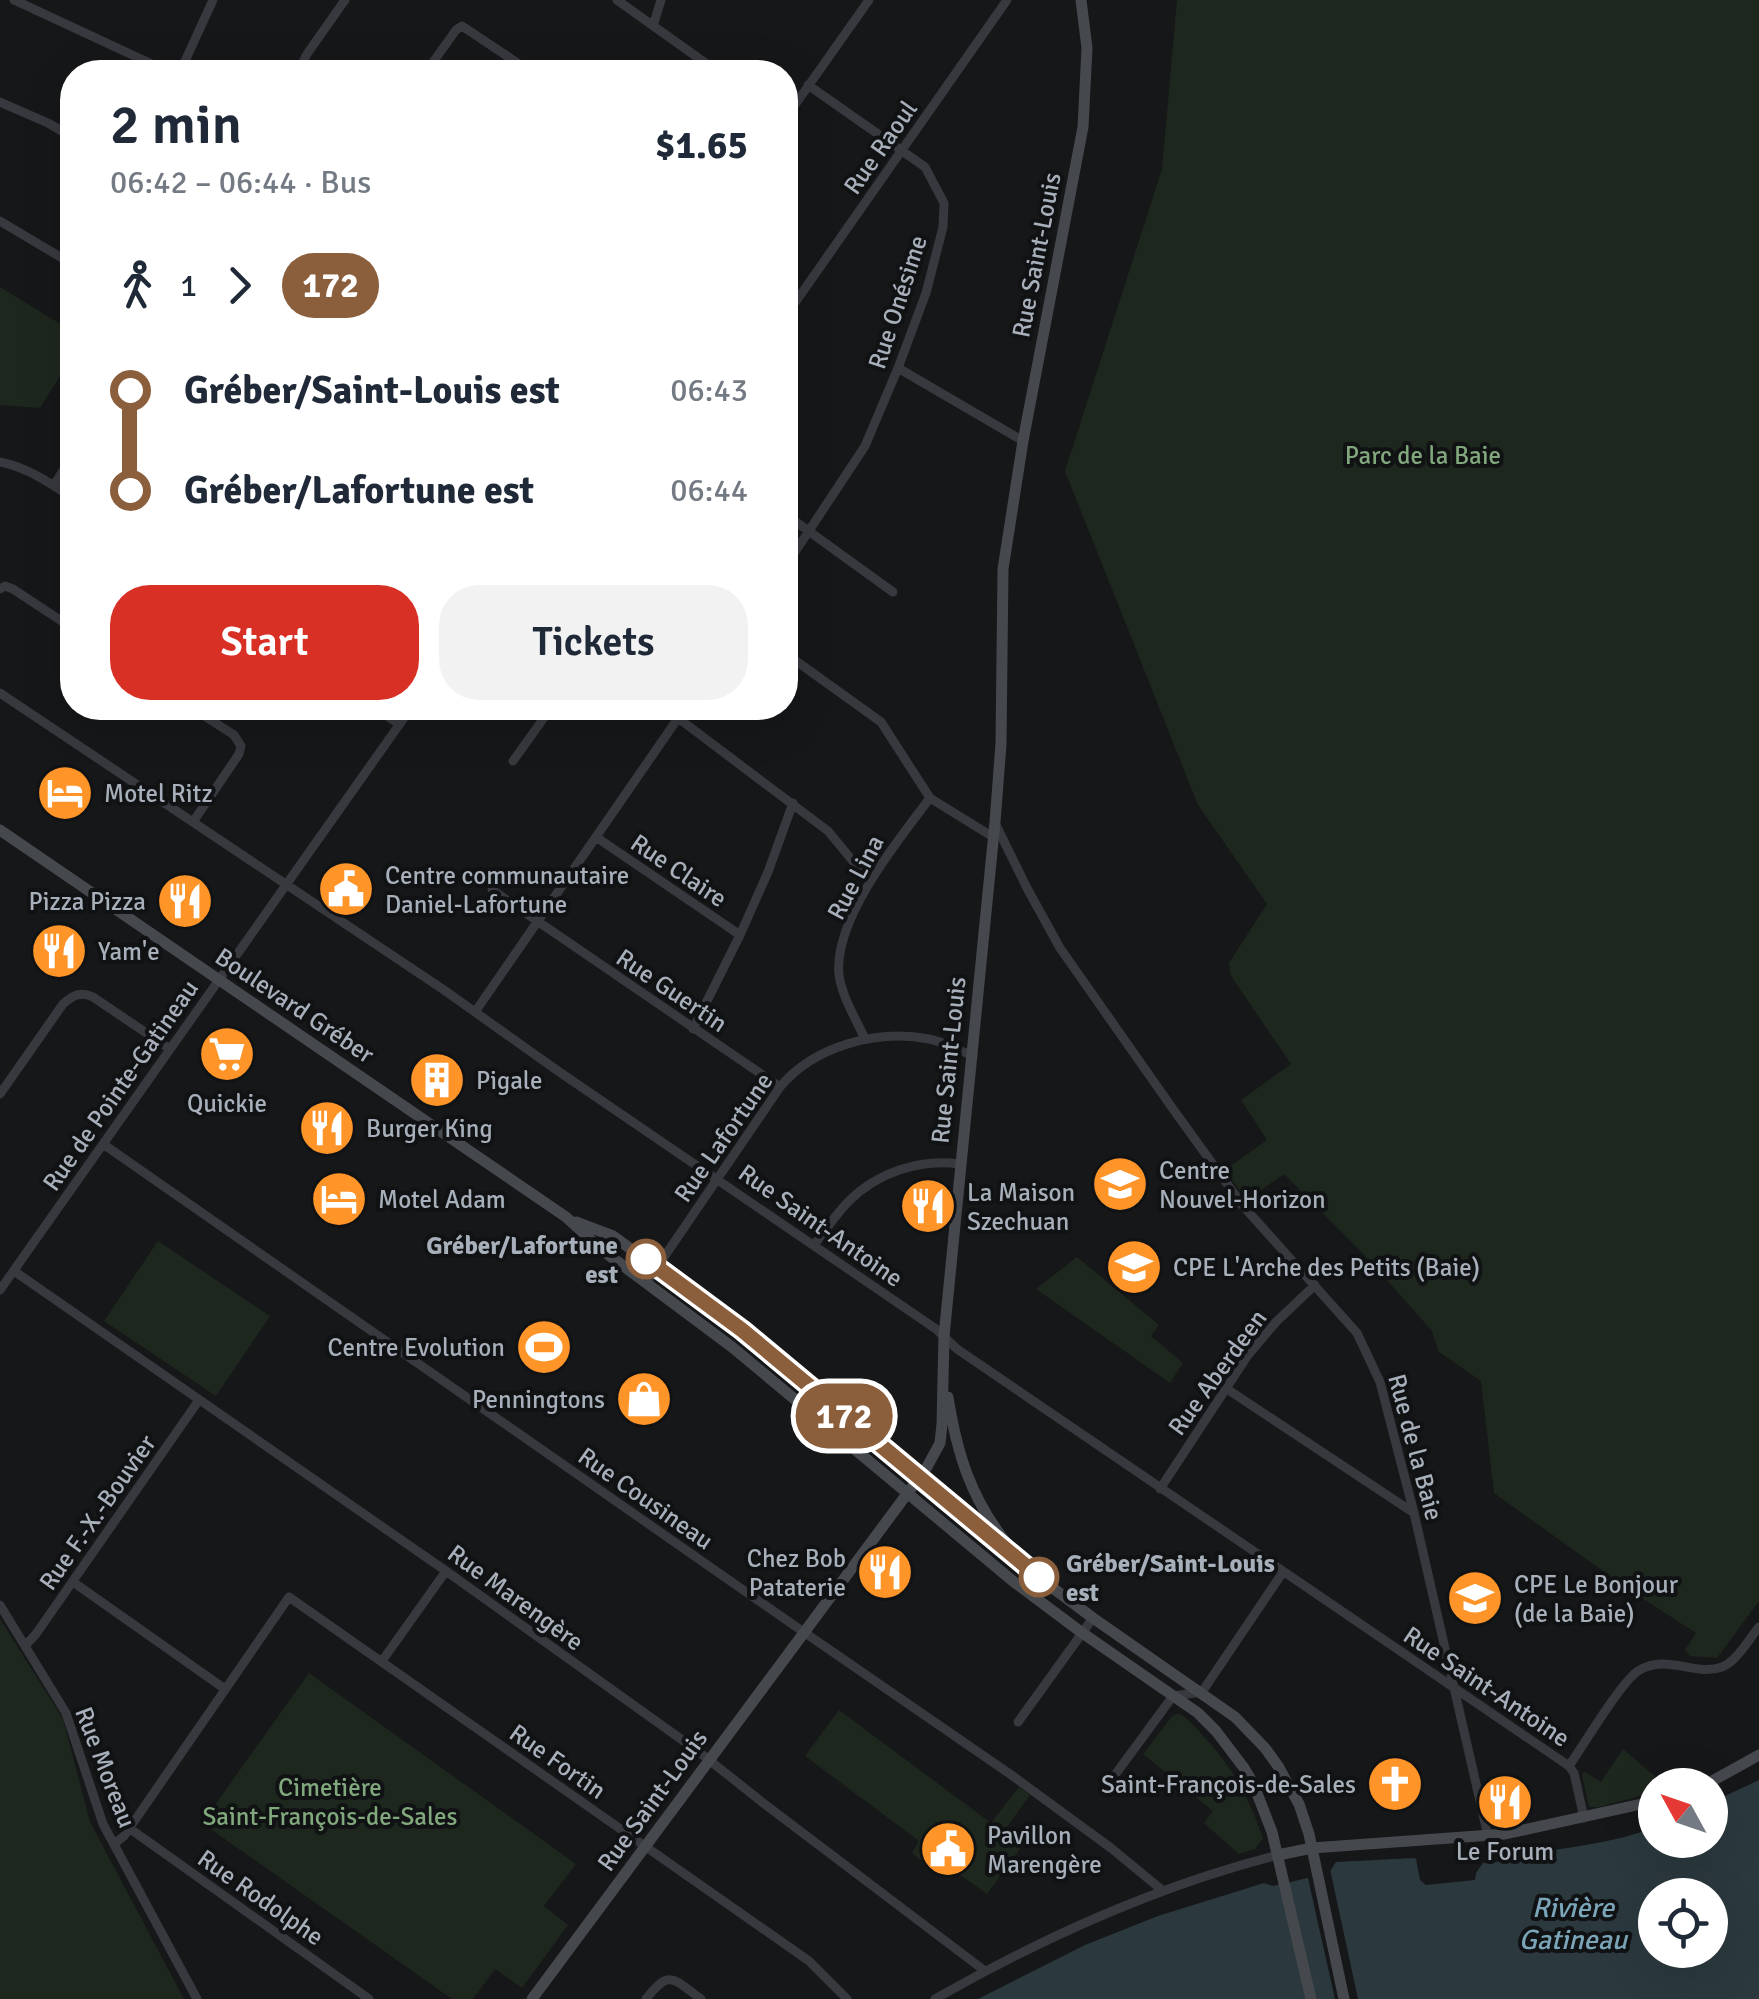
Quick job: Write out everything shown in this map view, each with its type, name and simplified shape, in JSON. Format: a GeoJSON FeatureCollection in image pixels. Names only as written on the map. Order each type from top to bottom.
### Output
{"type":"FeatureCollection","features":[{"type":"Feature","properties":{"kind":"main road","name":"Rue Saint-Louis"},"geometry":{"type":"LineString","coordinates":[[537,1997],[907,1494],[940,1443],[944,1336],[995,822],[1001,730],[1003,568],[1083,127],[1087,48],[1078,2]]}},
{"type":"Feature","properties":{"kind":"main road","name":"Boulevard Gréber"},"geometry":{"type":"LineString","coordinates":[[0,830],[566,1218],[602,1250],[732,1347],[1014,1582],[1207,1722],[1253,1782],[1265,1811],[1310,1999]]}},
{"type":"Feature","properties":{"kind":"main road","name":"Boulevard Gréber"},"geometry":{"type":"LineString","coordinates":[[566,1218],[614,1236],[742,1330],[1030,1571],[1235,1717],[1265,1748],[1299,1804],[1344,1999]]}},
{"type":"Feature","properties":{"kind":"main road"},"geometry":{"type":"LineString","coordinates":[[944,1367],[956,1444],[969,1480],[984,1510],[1030,1571]]}},
{"type":"Feature","properties":{"kind":"main road"},"geometry":{"type":"LineString","coordinates":[[1728,1772],[1759,1755]]}},
{"type":"Feature","properties":{"kind":"main road"},"geometry":{"type":"LineString","coordinates":[[1278,1854],[1312,1848],[1488,1836],[1638,1805]]}},
{"type":"Feature","properties":{"kind":"street"},"geometry":{"type":"LineString","coordinates":[[14,0],[143,60]]}},
{"type":"Feature","properties":{"kind":"street"},"geometry":{"type":"LineString","coordinates":[[185,60],[212,0]]}},
{"type":"Feature","properties":{"kind":"street"},"geometry":{"type":"LineString","coordinates":[[304,60],[345,0]]}},
{"type":"Feature","properties":{"kind":"street"},"geometry":{"type":"LineString","coordinates":[[617,0],[701,60]]}},
{"type":"Feature","properties":{"kind":"street"},"geometry":{"type":"LineString","coordinates":[[654,26],[661,0]]}},
{"type":"Feature","properties":{"kind":"street"},"geometry":{"type":"LineString","coordinates":[[798,100],[869,0]]}},
{"type":"Feature","properties":{"kind":"street","name":"Rue Raoul"},"geometry":{"type":"LineString","coordinates":[[798,299],[1007,0]]}},
{"type":"Feature","properties":{"kind":"street"},"geometry":{"type":"LineString","coordinates":[[435,60],[462,26],[513,60]]}},
{"type":"Feature","properties":{"kind":"street","name":"Rue Onésime"},"geometry":{"type":"LineString","coordinates":[[798,549],[864,446],[926,293],[944,215],[944,203],[925,167],[808,86]]}},
{"type":"Feature","properties":{"kind":"street"},"geometry":{"type":"LineString","coordinates":[[0,102],[60,130]]}},
{"type":"Feature","properties":{"kind":"street"},"geometry":{"type":"LineString","coordinates":[[0,221],[60,257]]}},
{"type":"Feature","properties":{"kind":"street"},"geometry":{"type":"LineString","coordinates":[[898,368],[1023,441]]}},
{"type":"Feature","properties":{"kind":"street"},"geometry":{"type":"LineString","coordinates":[[0,462],[27,470],[60,489]]}},
{"type":"Feature","properties":{"kind":"street"},"geometry":{"type":"LineString","coordinates":[[54,485],[60,476]]}},
{"type":"Feature","properties":{"kind":"street"},"geometry":{"type":"LineString","coordinates":[[798,523],[894,592]]}},
{"type":"Feature","properties":{"kind":"street"},"geometry":{"type":"LineString","coordinates":[[0,588],[13,589],[60,620]]}},
{"type":"Feature","properties":{"kind":"street"},"geometry":{"type":"LineString","coordinates":[[798,662],[881,722],[930,798],[993,837]]}},
{"type":"Feature","properties":{"kind":"street","name":"Rue Saint-Antoine"},"geometry":{"type":"LineString","coordinates":[[0,693],[718,1178],[1160,1489],[1570,1766],[1584,1818]]}},
{"type":"Feature","properties":{"kind":"street"},"geometry":{"type":"LineString","coordinates":[[193,822],[241,746],[234,735],[211,720]]}},
{"type":"Feature","properties":{"kind":"street"},"geometry":{"type":"LineString","coordinates":[[393,720],[399,724]]}},
{"type":"Feature","properties":{"kind":"street","name":"Rue de Pointe-Gatineau"},"geometry":{"type":"LineString","coordinates":[[0,1290],[402,720]]}},
{"type":"Feature","properties":{"kind":"street"},"geometry":{"type":"LineString","coordinates":[[513,761],[542,720]]}},
{"type":"Feature","properties":{"kind":"street"},"geometry":{"type":"LineString","coordinates":[[475,1012],[677,720]]}},
{"type":"Feature","properties":{"kind":"street"},"geometry":{"type":"LineString","coordinates":[[681,720],[828,831],[870,882]]}},
{"type":"Feature","properties":{"kind":"street","name":"Rue Lina"},"geometry":{"type":"LineString","coordinates":[[866,1040],[840,980],[838,961],[850,923],[883,858],[930,798]]}},
{"type":"Feature","properties":{"kind":"street"},"geometry":{"type":"LineString","coordinates":[[692,1028],[740,935],[793,804]]}},
{"type":"Feature","properties":{"kind":"street","name":"Rue de la Baie"},"geometry":{"type":"LineString","coordinates":[[995,822],[1060,948],[1094,998],[1243,1206],[1357,1333],[1380,1382],[1488,1836]]}},
{"type":"Feature","properties":{"kind":"street","name":"Rue Claire"},"geometry":{"type":"LineString","coordinates":[[596,837],[740,935]]}},
{"type":"Feature","properties":{"kind":"street","name":"Rue Guertin"},"geometry":{"type":"LineString","coordinates":[[492,890],[780,1088]]}},
{"type":"Feature","properties":{"kind":"street"},"geometry":{"type":"LineString","coordinates":[[0,1094],[3,1082],[63,1004],[78,994],[93,997],[170,1050]]}},
{"type":"Feature","properties":{"kind":"street","name":"Rue Lafortune"},"geometry":{"type":"LineString","coordinates":[[647,1282],[788,1077],[806,1064],[866,1040],[898,1037],[930,1039],[972,1056]]}},
{"type":"Feature","properties":{"kind":"street","name":"Rue Cousineau"},"geometry":{"type":"LineString","coordinates":[[103,1144],[1020,1781],[1162,1890]]}},
{"type":"Feature","properties":{"kind":"street"},"geometry":{"type":"LineString","coordinates":[[814,1246],[850,1200],[884,1176],[912,1165],[960,1164]]}},
{"type":"Feature","properties":{"kind":"street","name":"Rue Marengère"},"geometry":{"type":"LineString","coordinates":[[14,1271],[709,1759],[985,1970]]}},
{"type":"Feature","properties":{"kind":"street","name":"Rue Aberdeen"},"geometry":{"type":"LineString","coordinates":[[1160,1489],[1248,1355],[1314,1286]]}},
{"type":"Feature","properties":{"kind":"street"},"geometry":{"type":"LineString","coordinates":[[1226,1388],[1414,1514]]}},
{"type":"Feature","properties":{"kind":"street","name":"Rue F.-X.-Bouvier"},"geometry":{"type":"LineString","coordinates":[[25,1646],[199,1400]]}},
{"type":"Feature","properties":{"kind":"street"},"geometry":{"type":"LineString","coordinates":[[382,1661],[446,1571]]}},
{"type":"Feature","properties":{"kind":"street"},"geometry":{"type":"LineString","coordinates":[[1108,1783],[1173,1696],[1202,1692],[1283,1572]]}},
{"type":"Feature","properties":{"kind":"street"},"geometry":{"type":"LineString","coordinates":[[73,1582],[225,1689],[124,1836],[114,1844]]}},
{"type":"Feature","properties":{"kind":"street","name":"Rue Fortin"},"geometry":{"type":"LineString","coordinates":[[225,1689],[289,1598],[808,1961],[847,1999]]}},
{"type":"Feature","properties":{"kind":"street","name":"Rue Moreau"},"geometry":{"type":"LineString","coordinates":[[0,1606],[66,1713],[100,1816],[197,1999]]}},
{"type":"Feature","properties":{"kind":"street"},"geometry":{"type":"LineString","coordinates":[[1018,1722],[1092,1618]]}},
{"type":"Feature","properties":{"kind":"street"},"geometry":{"type":"LineString","coordinates":[[1570,1766],[1634,1673],[1659,1664],[1708,1669],[1724,1666],[1759,1627]]}},
{"type":"Feature","properties":{"kind":"street"},"geometry":{"type":"LineString","coordinates":[[1461,1722],[1468,1710],[1480,1706]]}},
{"type":"Feature","properties":{"kind":"street","name":"Rue Rodolphe"},"geometry":{"type":"LineString","coordinates":[[129,1828],[370,1999]]}},
{"type":"Feature","properties":{"kind":"street"},"geometry":{"type":"LineString","coordinates":[[934,1999],[1086,1920],[1162,1890],[1278,1854]]}},
{"type":"Feature","properties":{"kind":"street"},"geometry":{"type":"LineString","coordinates":[[646,1999],[660,1980],[668,1978],[701,1999]]}},
{"type":"Feature","properties":{"kind":"green space","name":"Parc de la Baie"},"geometry":{"type":"Polygon","coordinates":[[[1177,0],[1759,0],[1759,1601],[1717,1658],[1690,1656],[1685,1650],[1696,1633],[1494,1493],[1481,1381],[1439,1352],[1432,1331],[1284,1174],[1247,1200],[1225,1170],[1267,1140],[1241,1100],[1291,1064],[1231,976],[1229,963],[1267,904],[1198,805],[1065,471],[1162,169],[1177,0]]]}},
{"type":"Feature","properties":{"kind":"green space"},"geometry":{"type":"Polygon","coordinates":[[[0,287],[60,324],[60,376],[40,408],[0,405],[0,287]]]}},
{"type":"Feature","properties":{"kind":"green space"},"geometry":{"type":"Polygon","coordinates":[[[158,1241],[270,1316],[216,1396],[104,1321],[158,1241]]]}},
{"type":"Feature","properties":{"kind":"green space"},"geometry":{"type":"Polygon","coordinates":[[[1077,1257],[1159,1325],[1151,1336],[1183,1363],[1170,1383],[1036,1289],[1077,1257]]]}},
{"type":"Feature","properties":{"kind":"green space"},"geometry":{"type":"Polygon","coordinates":[[[0,1619],[63,1719],[90,1822],[184,1999],[0,1999],[0,1619]]]}},
{"type":"Feature","properties":{"kind":"green space","name":"Cimetière Saint-François-de-Sales"},"geometry":{"type":"Polygon","coordinates":[[[309,1673],[576,1864],[544,1906],[568,1925],[522,1988],[495,1969],[473,1999],[452,1999],[202,1823],[309,1673]]]}},
{"type":"Feature","properties":{"kind":"green space"},"geometry":{"type":"Polygon","coordinates":[[[839,1710],[991,1823],[1019,1787],[1030,1795],[1006,1828],[1024,1843],[987,1894],[949,1867],[939,1874],[912,1853],[919,1841],[805,1756],[839,1710]]]}},
{"type":"Feature","properties":{"kind":"green space"},"geometry":{"type":"Polygon","coordinates":[[[1179,1714],[1212,1745],[1240,1786],[1263,1838],[1255,1849],[1239,1854],[1204,1823],[1213,1811],[1143,1754],[1173,1715],[1179,1714]]]}},
{"type":"Feature","properties":{"kind":"green space"},"geometry":{"type":"Polygon","coordinates":[[[1623,1749],[1645,1768],[1638,1768],[1638,1797],[1589,1807],[1582,1774],[1585,1772],[1601,1782],[1623,1749]]]}},
{"type":"Feature","properties":{"kind":"water","name":"Rivière Gatineau"},"geometry":{"type":"Polygon","coordinates":[[[1759,1780],[1759,1999],[978,1999],[1085,1945],[1158,1916],[1264,1883],[1273,1886],[1329,1873],[1336,1862],[1414,1858],[1420,1880],[1426,1885],[1475,1880],[1483,1863],[1498,1859],[1637,1833],[1638,1858],[1728,1858],[1728,1795],[1759,1780]]]}},
{"type":"Feature","properties":{"kind":"pier"},"geometry":{"type":"Polygon","coordinates":[[[1330,1869],[1358,1999],[1335,1999],[1307,1874],[1330,1869]]]}},
{"type":"Feature","properties":{"kind":"bus line","name":"172"},"geometry":{"type":"LineString","coordinates":[[646,1259],[742,1330],[1039,1577]]}},
{"type":"Feature","properties":{"kind":"place","name":"Motel Ritz"},"geometry":{"type":"Point","coordinates":[65,793]}},
{"type":"Feature","properties":{"kind":"place","name":"Centre communautaire Daniel-Lafortune"},"geometry":{"type":"Point","coordinates":[346,889]}},
{"type":"Feature","properties":{"kind":"place","name":"Pizza Pizza"},"geometry":{"type":"Point","coordinates":[185,901]}},
{"type":"Feature","properties":{"kind":"place","name":"Yam'e"},"geometry":{"type":"Point","coordinates":[59,951]}},
{"type":"Feature","properties":{"kind":"place","name":"Quickie"},"geometry":{"type":"Point","coordinates":[227,1054]}},
{"type":"Feature","properties":{"kind":"place","name":"Pigale"},"geometry":{"type":"Point","coordinates":[437,1080]}},
{"type":"Feature","properties":{"kind":"place","name":"Burger King"},"geometry":{"type":"Point","coordinates":[327,1128]}},
{"type":"Feature","properties":{"kind":"place","name":"Centre Nouvel-Horizon"},"geometry":{"type":"Point","coordinates":[1120,1184]}},
{"type":"Feature","properties":{"kind":"place","name":"Motel Adam"},"geometry":{"type":"Point","coordinates":[339,1199]}},
{"type":"Feature","properties":{"kind":"place","name":"La Maison Szechuan"},"geometry":{"type":"Point","coordinates":[928,1206]}},
{"type":"Feature","properties":{"kind":"place","name":"Gréber/Lafortune est"},"geometry":{"type":"Point","coordinates":[646,1259]}},
{"type":"Feature","properties":{"kind":"place","name":"CPE L'Arche des Petits (Baie)"},"geometry":{"type":"Point","coordinates":[1134,1267]}},
{"type":"Feature","properties":{"kind":"place","name":"Centre Evolution"},"geometry":{"type":"Point","coordinates":[544,1347]}},
{"type":"Feature","properties":{"kind":"place","name":"Penningtons"},"geometry":{"type":"Point","coordinates":[644,1399]}},
{"type":"Feature","properties":{"kind":"place","name":"Chez Bob Pataterie"},"geometry":{"type":"Point","coordinates":[885,1572]}},
{"type":"Feature","properties":{"kind":"place","name":"Gréber/Saint-Louis est"},"geometry":{"type":"Point","coordinates":[1039,1577]}},
{"type":"Feature","properties":{"kind":"place","name":"CPE Le Bonjour (de la Baie)"},"geometry":{"type":"Point","coordinates":[1475,1598]}},
{"type":"Feature","properties":{"kind":"place","name":"Saint-François-de-Sales"},"geometry":{"type":"Point","coordinates":[1395,1784]}},
{"type":"Feature","properties":{"kind":"place","name":"Le Forum"},"geometry":{"type":"Point","coordinates":[1505,1802]}},
{"type":"Feature","properties":{"kind":"place","name":"Pavillon Marengère"},"geometry":{"type":"Point","coordinates":[948,1849]}}]}
